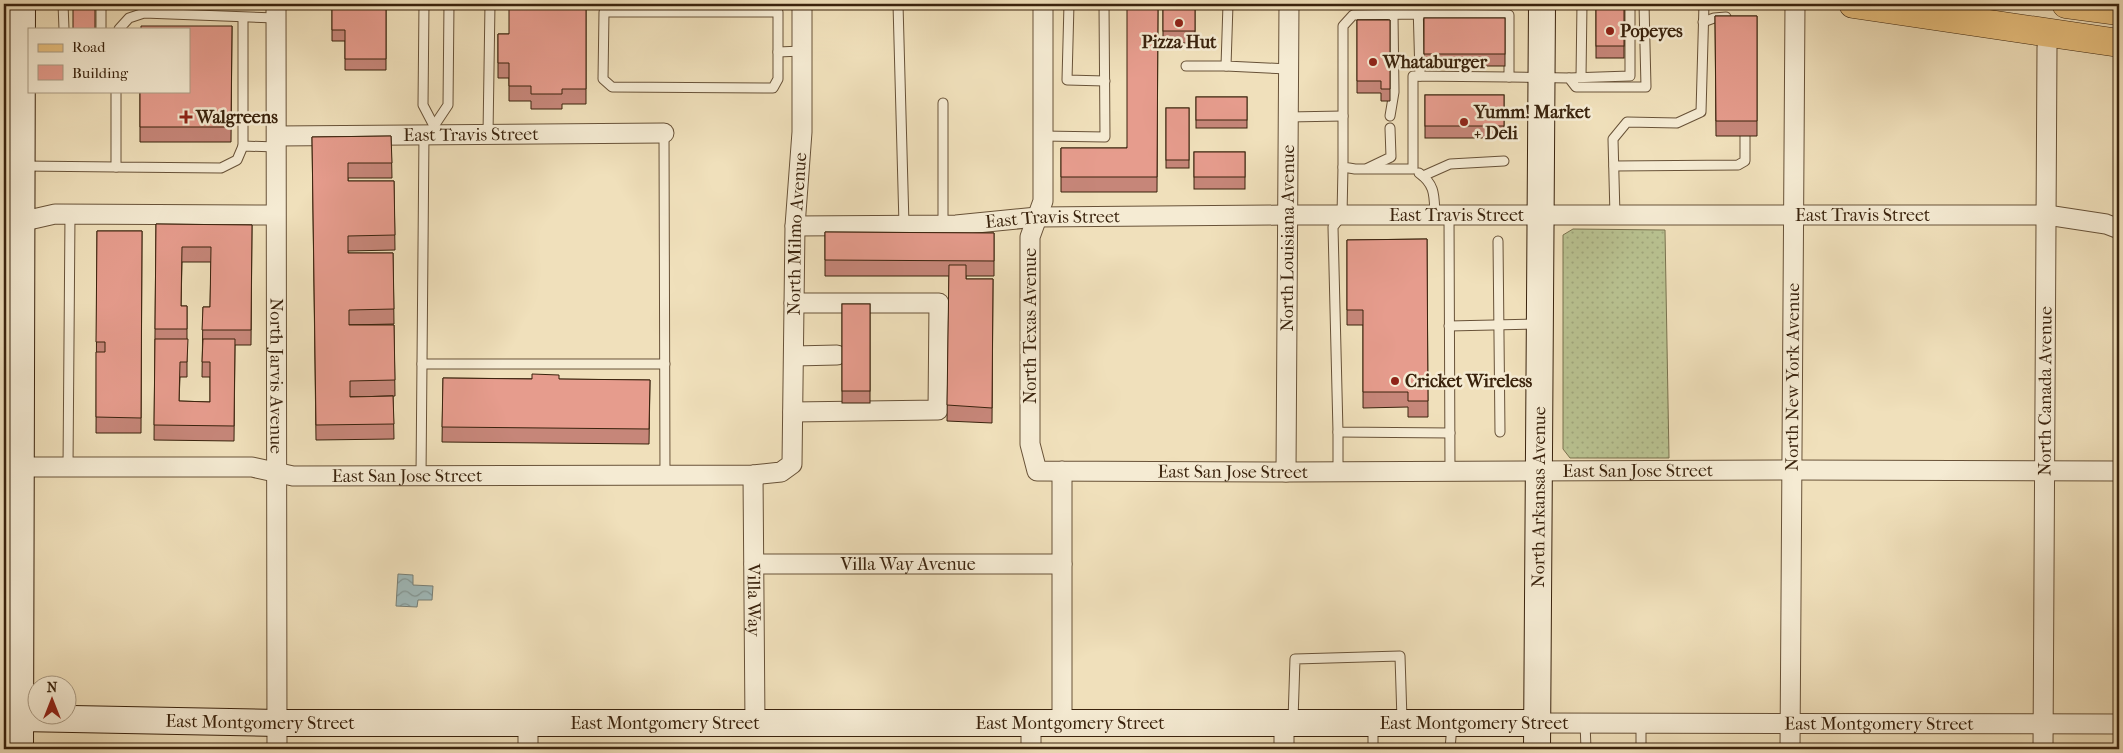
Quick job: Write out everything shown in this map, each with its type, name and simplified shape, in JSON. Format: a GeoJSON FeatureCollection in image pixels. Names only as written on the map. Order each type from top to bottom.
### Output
{"type":"FeatureCollection","features":[{"type":"Feature","properties":{"kind":"main road"},"geometry":{"type":"LineString","coordinates":[[1854,4],[2119,43]]}},
{"type":"Feature","properties":{"kind":"main road"},"geometry":{"type":"LineString","coordinates":[[2066,4],[2119,11]]}},
{"type":"Feature","properties":{"kind":"main road"},"geometry":{"type":"LineString","coordinates":[[2049,33],[2053,26],[2060,22],[2072,21],[2119,28]]}},
{"type":"Feature","properties":{"kind":"street"},"geometry":{"type":"LineString","coordinates":[[20,749],[20,718],[12,662],[14,450],[12,222],[20,166],[19,82],[13,32],[22,4]]}},
{"type":"Feature","properties":{"kind":"street","name":"North Milmo Avenue"},"geometry":{"type":"LineString","coordinates":[[792,464],[795,226],[802,132],[802,4]]}},
{"type":"Feature","properties":{"kind":"street","name":"North Texas Avenue"},"geometry":{"type":"LineString","coordinates":[[1036,471],[1030,444],[1030,237],[1043,201],[1043,4]]}},
{"type":"Feature","properties":{"kind":"street","name":"North Louisiana Avenue"},"geometry":{"type":"LineString","coordinates":[[1286,472],[1288,4]]}},
{"type":"Feature","properties":{"kind":"street","name":"North Arkansas Avenue"},"geometry":{"type":"LineString","coordinates":[[1537,749],[1542,4]]}},
{"type":"Feature","properties":{"kind":"street","name":"North New York Avenue"},"geometry":{"type":"LineString","coordinates":[[1790,749],[1795,4]]}},
{"type":"Feature","properties":{"kind":"street","name":"North Jarvis Avenue"},"geometry":{"type":"LineString","coordinates":[[276,11],[276,749]]}},
{"type":"Feature","properties":{"kind":"street","name":"North Canada Avenue"},"geometry":{"type":"LineString","coordinates":[[2042,749],[2047,48],[2049,33]]}},
{"type":"Feature","properties":{"kind":"street","name":"East Travis Street"},"geometry":{"type":"LineString","coordinates":[[277,141],[431,132],[488,134],[664,133]]}},
{"type":"Feature","properties":{"kind":"street"},"geometry":{"type":"LineString","coordinates":[[12,222],[55,214],[276,215]]}},
{"type":"Feature","properties":{"kind":"street","name":"East Travis Street"},"geometry":{"type":"LineString","coordinates":[[795,226],[943,225],[1037,217],[1286,215],[2047,215],[2106,224],[2119,229]]}},
{"type":"Feature","properties":{"kind":"street"},"geometry":{"type":"LineString","coordinates":[[793,412],[938,410],[940,303],[794,303]]}},
{"type":"Feature","properties":{"kind":"street"},"geometry":{"type":"LineString","coordinates":[[794,356],[837,355]]}},
{"type":"Feature","properties":{"kind":"street","name":"East San Jose Street"},"geometry":{"type":"LineString","coordinates":[[14,450],[68,467],[252,467],[293,476],[752,475],[781,472],[792,464]]}},
{"type":"Feature","properties":{"kind":"street","name":"East San Jose Street"},"geometry":{"type":"LineString","coordinates":[[1036,471],[2119,471]]}},
{"type":"Feature","properties":{"kind":"street"},"geometry":{"type":"LineString","coordinates":[[1062,471],[1062,722]]}},
{"type":"Feature","properties":{"kind":"street","name":"Villa Way"},"geometry":{"type":"LineString","coordinates":[[752,475],[755,724]]}},
{"type":"Feature","properties":{"kind":"street","name":"Villa Way Avenue"},"geometry":{"type":"LineString","coordinates":[[754,564],[1062,564]]}},
{"type":"Feature","properties":{"kind":"street","name":"East Montgomery Street"},"geometry":{"type":"LineString","coordinates":[[20,718],[277,723],[1288,722],[2119,724]]}},
{"type":"Feature","properties":{"kind":"street"},"geometry":{"type":"LineString","coordinates":[[528,722],[528,749]]}},
{"type":"Feature","properties":{"kind":"street"},"geometry":{"type":"LineString","coordinates":[[1031,722],[1031,749]]}},
{"type":"Feature","properties":{"kind":"street"},"geometry":{"type":"LineString","coordinates":[[1284,749],[1288,722]]}},
{"type":"Feature","properties":{"kind":"lane"},"geometry":{"type":"LineString","coordinates":[[63,4],[64,28]]}},
{"type":"Feature","properties":{"kind":"lane"},"geometry":{"type":"LineString","coordinates":[[101,4],[101,28]]}},
{"type":"Feature","properties":{"kind":"lane"},"geometry":{"type":"LineString","coordinates":[[421,476],[422,364],[431,132],[423,105],[424,4]]}},
{"type":"Feature","properties":{"kind":"lane"},"geometry":{"type":"LineString","coordinates":[[431,132],[448,105],[449,4]]}},
{"type":"Feature","properties":{"kind":"lane"},"geometry":{"type":"LineString","coordinates":[[488,134],[490,4]]}},
{"type":"Feature","properties":{"kind":"lane"},"geometry":{"type":"LineString","coordinates":[[898,4],[904,225]]}},
{"type":"Feature","properties":{"kind":"lane"},"geometry":{"type":"LineString","coordinates":[[1069,4],[1067,80],[1105,81]]}},
{"type":"Feature","properties":{"kind":"lane"},"geometry":{"type":"LineString","coordinates":[[1043,136],[1105,137],[1104,4]]}},
{"type":"Feature","properties":{"kind":"lane"},"geometry":{"type":"LineString","coordinates":[[1226,66],[1228,4]]}},
{"type":"Feature","properties":{"kind":"lane"},"geometry":{"type":"LineString","coordinates":[[1418,4],[1420,76]]}},
{"type":"Feature","properties":{"kind":"lane"},"geometry":{"type":"LineString","coordinates":[[1581,77],[1582,4]]}},
{"type":"Feature","properties":{"kind":"lane"},"geometry":{"type":"LineString","coordinates":[[1413,169],[1413,76],[1569,78],[1630,76],[1630,7],[1635,4]]}},
{"type":"Feature","properties":{"kind":"lane"},"geometry":{"type":"LineString","coordinates":[[1569,78],[1576,87],[1646,86],[1644,4]]}},
{"type":"Feature","properties":{"kind":"lane"},"geometry":{"type":"LineString","coordinates":[[1615,216],[1613,139],[1627,122],[1677,123],[1701,112],[1704,4]]}},
{"type":"Feature","properties":{"kind":"lane"},"geometry":{"type":"LineString","coordinates":[[695,8],[778,12],[778,79],[773,88],[612,87],[603,79],[604,12],[695,8]]}},
{"type":"Feature","properties":{"kind":"lane"},"geometry":{"type":"LineString","coordinates":[[120,28],[129,18],[144,14],[218,15],[243,18],[276,11]]}},
{"type":"Feature","properties":{"kind":"lane"},"geometry":{"type":"LineString","coordinates":[[1338,472],[1333,227],[1342,216],[1343,26],[1353,15],[1418,14],[1443,18],[1488,18],[1509,15],[1509,77]]}},
{"type":"Feature","properties":{"kind":"lane"},"geometry":{"type":"LineString","coordinates":[[1390,116],[1394,92],[1393,15]]}},
{"type":"Feature","properties":{"kind":"lane"},"geometry":{"type":"LineString","coordinates":[[1703,22],[1721,16],[1739,21]]}},
{"type":"Feature","properties":{"kind":"lane"},"geometry":{"type":"LineString","coordinates":[[20,166],[221,168],[237,160],[243,146],[243,18]]}},
{"type":"Feature","properties":{"kind":"lane"},"geometry":{"type":"LineString","coordinates":[[778,52],[802,51]]}},
{"type":"Feature","properties":{"kind":"lane"},"geometry":{"type":"LineString","coordinates":[[1186,66],[1288,69]]}},
{"type":"Feature","properties":{"kind":"lane"},"geometry":{"type":"LineString","coordinates":[[1444,66],[1444,76]]}},
{"type":"Feature","properties":{"kind":"lane"},"geometry":{"type":"LineString","coordinates":[[1463,66],[1463,77]]}},
{"type":"Feature","properties":{"kind":"lane"},"geometry":{"type":"LineString","coordinates":[[1488,66],[1488,77]]}},
{"type":"Feature","properties":{"kind":"lane"},"geometry":{"type":"LineString","coordinates":[[116,92],[116,167]]}},
{"type":"Feature","properties":{"kind":"lane"},"geometry":{"type":"LineString","coordinates":[[943,102],[943,225]]}},
{"type":"Feature","properties":{"kind":"lane"},"geometry":{"type":"LineString","coordinates":[[1288,117],[1343,116]]}},
{"type":"Feature","properties":{"kind":"lane"},"geometry":{"type":"LineString","coordinates":[[1366,169],[1390,156],[1390,128]]}},
{"type":"Feature","properties":{"kind":"lane"},"geometry":{"type":"LineString","coordinates":[[664,133],[665,476]]}},
{"type":"Feature","properties":{"kind":"lane"},"geometry":{"type":"LineString","coordinates":[[1614,166],[1738,164],[1744,161],[1745,136]]}},
{"type":"Feature","properties":{"kind":"lane"},"geometry":{"type":"LineString","coordinates":[[243,146],[277,141]]}},
{"type":"Feature","properties":{"kind":"lane"},"geometry":{"type":"LineString","coordinates":[[1424,176],[1450,164],[1504,161]]}},
{"type":"Feature","properties":{"kind":"lane"},"geometry":{"type":"LineString","coordinates":[[1343,167],[1413,169],[1424,176],[1434,189],[1442,216],[1450,326],[1450,471]]}},
{"type":"Feature","properties":{"kind":"lane"},"geometry":{"type":"LineString","coordinates":[[68,467],[70,215]]}},
{"type":"Feature","properties":{"kind":"lane"},"geometry":{"type":"LineString","coordinates":[[1498,241],[1500,432]]}},
{"type":"Feature","properties":{"kind":"lane"},"geometry":{"type":"LineString","coordinates":[[1450,326],[1540,324]]}},
{"type":"Feature","properties":{"kind":"lane"},"geometry":{"type":"LineString","coordinates":[[422,364],[665,364]]}},
{"type":"Feature","properties":{"kind":"lane"},"geometry":{"type":"LineString","coordinates":[[1338,432],[1450,433]]}},
{"type":"Feature","properties":{"kind":"lane"},"geometry":{"type":"LineString","coordinates":[[1288,722],[1295,659],[1400,656],[1402,723]]}},
{"type":"Feature","properties":{"kind":"lane"},"geometry":{"type":"LineString","coordinates":[[1373,723],[1373,749]]}},
{"type":"Feature","properties":{"kind":"lane"},"geometry":{"type":"LineString","coordinates":[[1450,749],[1452,723]]}},
{"type":"Feature","properties":{"kind":"lane"},"geometry":{"type":"LineString","coordinates":[[1585,723],[1586,749]]}},
{"type":"Feature","properties":{"kind":"lane"},"geometry":{"type":"LineString","coordinates":[[1641,723],[1641,749]]}},
{"type":"Feature","properties":{"kind":"green space"},"geometry":{"type":"Polygon","coordinates":[[[1573,229],[1665,230],[1669,458],[1570,458],[1563,449],[1563,235],[1573,229]]]}},
{"type":"Feature","properties":{"kind":"water"},"geometry":{"type":"Polygon","coordinates":[[[398,574],[413,575],[413,585],[433,586],[432,600],[418,600],[417,607],[396,606],[398,574]]]}},
{"type":"Feature","properties":{"kind":"building"},"geometry":{"type":"Polygon","coordinates":[[[73,4],[95,4],[95,28],[73,28],[73,4]]]}},
{"type":"Feature","properties":{"kind":"building"},"geometry":{"type":"Polygon","coordinates":[[[332,4],[386,4],[386,59],[345,59],[345,30],[332,30],[332,4]]]}},
{"type":"Feature","properties":{"kind":"building"},"geometry":{"type":"Polygon","coordinates":[[[531,4],[562,4],[562,9],[586,9],[586,89],[562,89],[562,94],[531,94],[531,86],[509,86],[509,63],[498,63],[498,34],[509,34],[509,7],[531,7],[531,4]]]}},
{"type":"Feature","properties":{"kind":"building"},"geometry":{"type":"Polygon","coordinates":[[[1127,4],[1158,4],[1157,177],[1061,177],[1061,148],[1127,148],[1127,4]]]}},
{"type":"Feature","properties":{"kind":"building","name":"Pizza Hut"},"geometry":{"type":"Polygon","coordinates":[[[1163,4],[1195,4],[1195,31],[1163,31],[1163,4]]]}},
{"type":"Feature","properties":{"kind":"building","name":"Popeyes"},"geometry":{"type":"Polygon","coordinates":[[[1596,4],[1624,4],[1624,46],[1596,46],[1596,4]]]}},
{"type":"Feature","properties":{"kind":"building"},"geometry":{"type":"Polygon","coordinates":[[[1715,16],[1757,16],[1757,121],[1716,121],[1715,16]]]}},
{"type":"Feature","properties":{"kind":"building"},"geometry":{"type":"Polygon","coordinates":[[[1424,18],[1505,18],[1505,54],[1424,54],[1424,18]]]}},
{"type":"Feature","properties":{"kind":"building","name":"Whataburger"},"geometry":{"type":"Polygon","coordinates":[[[1357,20],[1390,20],[1390,89],[1381,89],[1381,81],[1357,81],[1357,20]]]}},
{"type":"Feature","properties":{"kind":"building","name":"Walgreens"},"geometry":{"type":"Polygon","coordinates":[[[141,26],[232,26],[231,127],[140,127],[140,92],[190,92],[190,28],[141,28],[141,26]]]}},
{"type":"Feature","properties":{"kind":"building","name":"Yumm! Market + Deli"},"geometry":{"type":"Polygon","coordinates":[[[1425,95],[1504,95],[1504,126],[1425,126],[1425,95]]]}},
{"type":"Feature","properties":{"kind":"building"},"geometry":{"type":"Polygon","coordinates":[[[1196,97],[1247,97],[1247,120],[1196,120],[1196,97]]]}},
{"type":"Feature","properties":{"kind":"building"},"geometry":{"type":"Polygon","coordinates":[[[1166,108],[1189,108],[1189,160],[1166,160],[1166,108]]]}},
{"type":"Feature","properties":{"kind":"building"},"geometry":{"type":"Polygon","coordinates":[[[391,136],[392,163],[348,163],[348,181],[394,181],[395,235],[348,236],[348,253],[393,253],[394,309],[349,310],[349,325],[394,325],[395,380],[350,381],[350,397],[393,396],[394,424],[316,425],[312,137],[391,136]]]}},
{"type":"Feature","properties":{"kind":"building"},"geometry":{"type":"Polygon","coordinates":[[[1194,152],[1245,152],[1245,177],[1194,177],[1194,152]]]}},
{"type":"Feature","properties":{"kind":"building"},"geometry":{"type":"Polygon","coordinates":[[[156,224],[252,225],[251,330],[202,330],[203,307],[210,307],[211,247],[182,247],[181,306],[187,306],[187,329],[155,329],[156,224]]]}},
{"type":"Feature","properties":{"kind":"building"},"geometry":{"type":"Polygon","coordinates":[[[97,231],[142,231],[141,418],[96,417],[96,352],[105,352],[105,342],[96,342],[97,231]]]}},
{"type":"Feature","properties":{"kind":"building"},"geometry":{"type":"Polygon","coordinates":[[[825,232],[994,233],[994,261],[825,260],[825,232]]]}},
{"type":"Feature","properties":{"kind":"building"},"geometry":{"type":"Polygon","coordinates":[[[1427,239],[1428,401],[1408,401],[1408,392],[1363,392],[1363,310],[1347,310],[1347,240],[1427,239]]]}},
{"type":"Feature","properties":{"kind":"building"},"geometry":{"type":"Polygon","coordinates":[[[949,265],[966,265],[966,279],[993,279],[992,408],[947,405],[949,265]]]}},
{"type":"Feature","properties":{"kind":"building"},"geometry":{"type":"Polygon","coordinates":[[[842,304],[870,304],[870,391],[842,391],[842,304]]]}},
{"type":"Feature","properties":{"kind":"building"},"geometry":{"type":"Polygon","coordinates":[[[155,339],[188,339],[187,362],[180,362],[179,401],[210,402],[210,362],[202,362],[203,339],[235,339],[234,426],[154,425],[155,339]]]}},
{"type":"Feature","properties":{"kind":"building"},"geometry":{"type":"Polygon","coordinates":[[[532,374],[559,375],[559,379],[650,380],[649,429],[442,427],[443,378],[532,379],[532,374]]]}},
{"type":"Feature","properties":{"kind":"place","name":"Pizza Hut"},"geometry":{"type":"Point","coordinates":[1179,23]}},
{"type":"Feature","properties":{"kind":"place","name":"Popeyes"},"geometry":{"type":"Point","coordinates":[1610,31]}},
{"type":"Feature","properties":{"kind":"place","name":"Whataburger"},"geometry":{"type":"Point","coordinates":[1373,62]}},
{"type":"Feature","properties":{"kind":"place","name":"Walgreens"},"geometry":{"type":"Point","coordinates":[186,117]}},
{"type":"Feature","properties":{"kind":"place","name":"Yumm! Market + Deli"},"geometry":{"type":"Point","coordinates":[1464,122]}},
{"type":"Feature","properties":{"kind":"place","name":"Cricket Wireless"},"geometry":{"type":"Point","coordinates":[1395,381]}}]}
